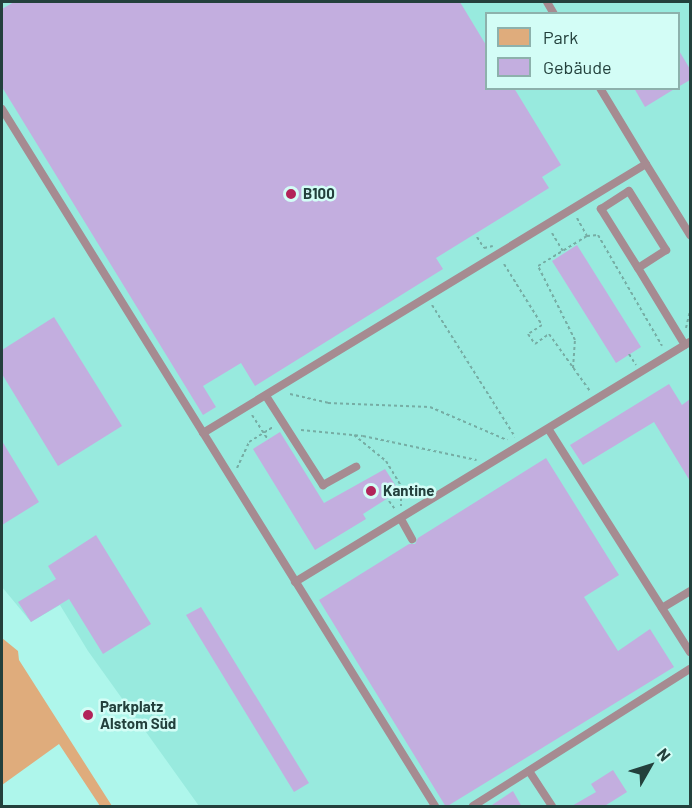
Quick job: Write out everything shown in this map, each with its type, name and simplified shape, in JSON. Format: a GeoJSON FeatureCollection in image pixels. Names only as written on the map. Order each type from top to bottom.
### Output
{"type":"FeatureCollection","features":[{"type":"Feature","properties":{"kind":"lane"},"geometry":{"type":"LineString","coordinates":[[601,90],[690,236]]}},
{"type":"Feature","properties":{"kind":"lane"},"geometry":{"type":"LineString","coordinates":[[2,109],[435,807]]}},
{"type":"Feature","properties":{"kind":"lane"},"geometry":{"type":"LineString","coordinates":[[203,433],[548,226],[646,164]]}},
{"type":"Feature","properties":{"kind":"lane"},"geometry":{"type":"LineString","coordinates":[[295,582],[402,521],[688,344],[638,268],[601,209],[629,191],[666,250],[638,268]]}},
{"type":"Feature","properties":{"kind":"lane"},"geometry":{"type":"LineString","coordinates":[[266,396],[323,485],[356,467]]}},
{"type":"Feature","properties":{"kind":"lane"},"geometry":{"type":"LineString","coordinates":[[549,430],[690,652]]}},
{"type":"Feature","properties":{"kind":"lane"},"geometry":{"type":"LineString","coordinates":[[402,521],[412,539]]}},
{"type":"Feature","properties":{"kind":"lane"},"geometry":{"type":"LineString","coordinates":[[662,608],[690,591]]}},
{"type":"Feature","properties":{"kind":"lane"},"geometry":{"type":"LineString","coordinates":[[473,807],[690,669]]}},
{"type":"Feature","properties":{"kind":"lane"},"geometry":{"type":"LineString","coordinates":[[529,771],[552,807]]}},
{"type":"Feature","properties":{"kind":"path"},"geometry":{"type":"LineString","coordinates":[[572,210],[587,236]]}},
{"type":"Feature","properties":{"kind":"path"},"geometry":{"type":"LineString","coordinates":[[548,226],[564,252]]}},
{"type":"Feature","properties":{"kind":"path"},"geometry":{"type":"LineString","coordinates":[[573,368],[575,340],[538,267],[587,236],[598,235],[668,356]]}},
{"type":"Feature","properties":{"kind":"path"},"geometry":{"type":"LineString","coordinates":[[477,237],[484,248],[492,243],[542,325],[528,334],[535,344],[549,334],[597,400]]}},
{"type":"Feature","properties":{"kind":"path"},"geometry":{"type":"LineString","coordinates":[[428,298],[521,447]]}},
{"type":"Feature","properties":{"kind":"path"},"geometry":{"type":"LineString","coordinates":[[275,390],[328,403],[430,407],[521,447]]}},
{"type":"Feature","properties":{"kind":"path"},"geometry":{"type":"LineString","coordinates":[[247,407],[268,440]]}},
{"type":"Feature","properties":{"kind":"path"},"geometry":{"type":"LineString","coordinates":[[232,479],[249,442],[283,421]]}},
{"type":"Feature","properties":{"kind":"path"},"geometry":{"type":"LineString","coordinates":[[288,430],[354,435],[419,450],[468,456],[491,465]]}},
{"type":"Feature","properties":{"kind":"path"},"geometry":{"type":"LineString","coordinates":[[354,435],[386,461],[401,486],[402,521]]}},
{"type":"Feature","properties":{"kind":"shaded area"},"geometry":{"type":"Polygon","coordinates":[[[2,2],[690,2],[690,806],[199,806],[88,651],[60,605],[31,622],[2,587],[2,2]]]}},
{"type":"Feature","properties":{"kind":"green space"},"geometry":{"type":"Polygon","coordinates":[[[2,638],[18,651],[19,660],[112,806],[100,806],[59,744],[2,785],[2,638]]]}},
{"type":"Feature","properties":{"kind":"building","name":"B100"},"geometry":{"type":"Polygon","coordinates":[[[14,2],[460,2],[485,43],[485,90],[515,90],[561,165],[542,177],[549,188],[436,258],[443,269],[255,386],[241,363],[203,386],[216,407],[203,415],[2,87],[2,9],[14,2]]]}},
{"type":"Feature","properties":{"kind":"building"},"geometry":{"type":"Polygon","coordinates":[[[680,52],[690,69],[690,80],[680,86],[680,52]]]}},
{"type":"Feature","properties":{"kind":"building"},"geometry":{"type":"Polygon","coordinates":[[[635,90],[673,90],[645,107],[635,90]]]}},
{"type":"Feature","properties":{"kind":"building"},"geometry":{"type":"Polygon","coordinates":[[[577,245],[641,347],[616,363],[552,261],[577,245]]]}},
{"type":"Feature","properties":{"kind":"building"},"geometry":{"type":"Polygon","coordinates":[[[54,317],[122,426],[58,466],[2,374],[2,350],[54,317]]]}},
{"type":"Feature","properties":{"kind":"building"},"geometry":{"type":"Polygon","coordinates":[[[669,384],[682,405],[690,399],[690,481],[654,422],[583,465],[570,445],[669,384]]]}},
{"type":"Feature","properties":{"kind":"building","name":"Kantine"},"geometry":{"type":"Polygon","coordinates":[[[280,432],[324,503],[385,469],[399,491],[363,514],[366,519],[315,550],[253,449],[280,432]]]}},
{"type":"Feature","properties":{"kind":"building"},"geometry":{"type":"Polygon","coordinates":[[[2,441],[39,502],[2,525],[2,441]]]}},
{"type":"Feature","properties":{"kind":"building"},"geometry":{"type":"Polygon","coordinates":[[[546,458],[619,575],[584,597],[618,651],[650,629],[674,667],[446,807],[319,600],[409,544],[415,544],[418,538],[546,458]]]}},
{"type":"Feature","properties":{"kind":"building"},"geometry":{"type":"Polygon","coordinates":[[[96,535],[151,624],[103,654],[69,599],[31,622],[18,602],[56,579],[48,566],[96,535]]]}},
{"type":"Feature","properties":{"kind":"building"},"geometry":{"type":"Polygon","coordinates":[[[201,607],[309,783],[294,792],[186,615],[201,607]]]}},
{"type":"Feature","properties":{"kind":"building"},"geometry":{"type":"Polygon","coordinates":[[[613,770],[627,792],[603,807],[570,807],[596,792],[591,784],[613,770]]]}},
{"type":"Feature","properties":{"kind":"building"},"geometry":{"type":"Polygon","coordinates":[[[513,791],[522,807],[489,807],[513,791]]]}},
{"type":"Feature","properties":{"kind":"place","name":"B100"},"geometry":{"type":"Point","coordinates":[291,194]}},
{"type":"Feature","properties":{"kind":"place","name":"Kantine"},"geometry":{"type":"Point","coordinates":[371,491]}},
{"type":"Feature","properties":{"kind":"place","name":"Parkplatz Alstom Süd"},"geometry":{"type":"Point","coordinates":[88,715]}}]}
